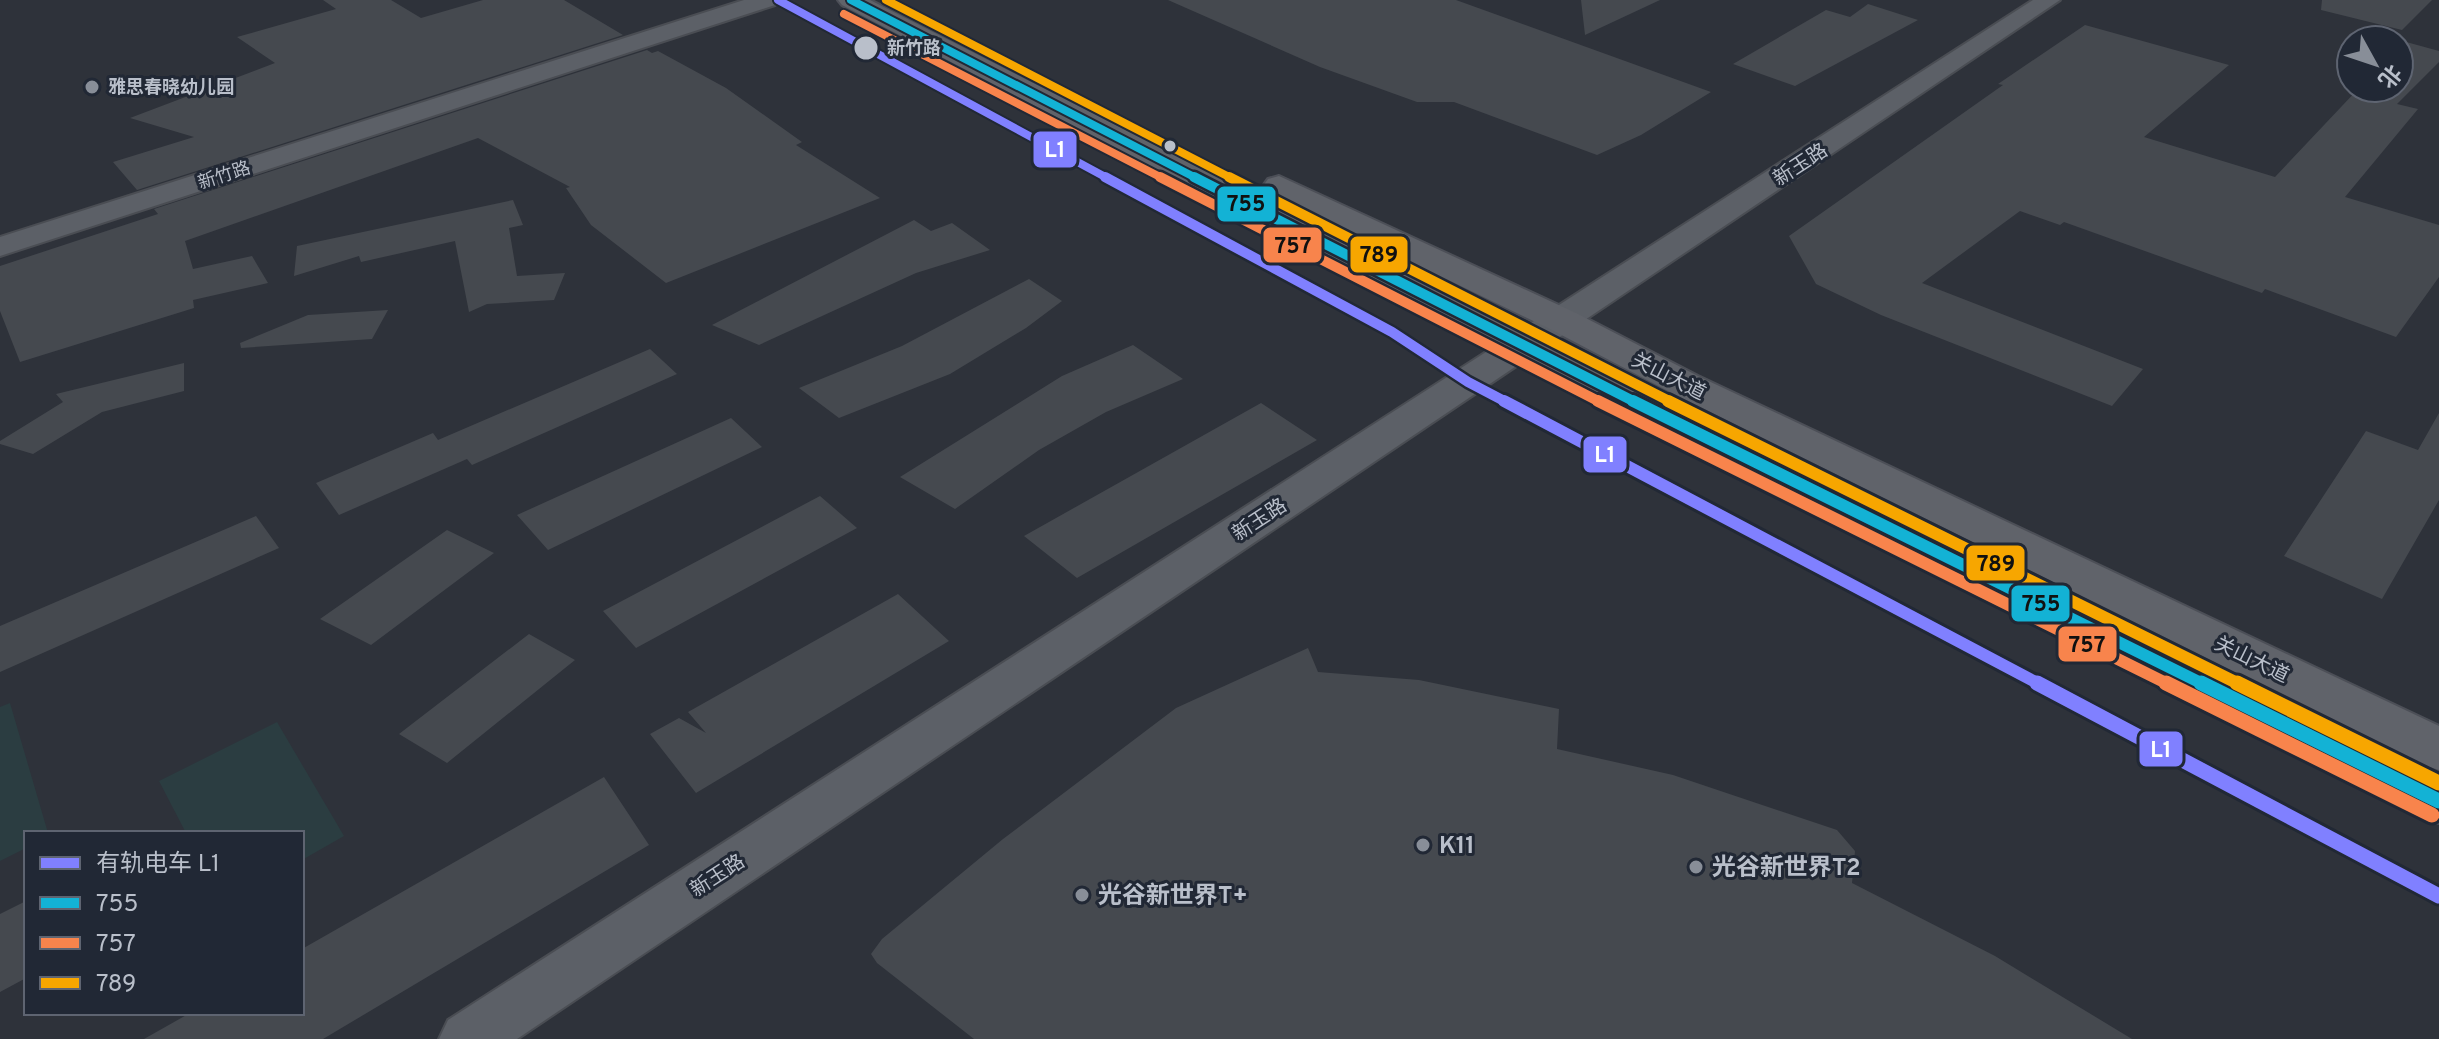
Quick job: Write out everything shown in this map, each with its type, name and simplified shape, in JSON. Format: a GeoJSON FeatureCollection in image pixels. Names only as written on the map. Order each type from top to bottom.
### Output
{"type":"FeatureCollection","features":[{"type":"Feature","properties":{"kind":"main road","name":"关山大道"},"geometry":{"type":"LineString","coordinates":[[851,0],[1524,347],[2439,801]]}},
{"type":"Feature","properties":{"kind":"main road","name":"关山大道"},"geometry":{"type":"LineString","coordinates":[[901,0],[1412,251],[1563,321],[1684,384],[2439,749]]}},
{"type":"Feature","properties":{"kind":"street","name":"新竹路"},"geometry":{"type":"LineString","coordinates":[[0,247],[767,0]]}},
{"type":"Feature","properties":{"kind":"street","name":"新玉路"},"geometry":{"type":"LineString","coordinates":[[468,1039],[2049,0]]}},
{"type":"Feature","properties":{"kind":"shaded area"},"geometry":{"type":"Polygon","coordinates":[[[10,703],[47,831],[24,831],[24,849],[0,861],[0,707],[10,703]]]}},
{"type":"Feature","properties":{"kind":"shaded area"},"geometry":{"type":"Polygon","coordinates":[[[277,722],[344,836],[304,859],[304,831],[185,831],[159,781],[277,722]]]}},
{"type":"Feature","properties":{"kind":"building"},"geometry":{"type":"Polygon","coordinates":[[[323,0],[391,0],[421,18],[483,0],[564,0],[623,35],[137,190],[113,162],[194,137],[130,118],[275,63],[237,37],[336,9],[323,0]]]}},
{"type":"Feature","properties":{"kind":"building"},"geometry":{"type":"Polygon","coordinates":[[[1168,0],[1456,0],[1711,92],[1641,135],[1597,155],[1454,102],[1417,102],[1320,67],[1168,0]]]}},
{"type":"Feature","properties":{"kind":"building"},"geometry":{"type":"Polygon","coordinates":[[[1581,0],[1660,0],[1585,35],[1581,0]]]}},
{"type":"Feature","properties":{"kind":"building"},"geometry":{"type":"Polygon","coordinates":[[[2322,0],[2432,0],[2408,24],[2378,24],[2321,10],[2322,0]]]}},
{"type":"Feature","properties":{"kind":"building"},"geometry":{"type":"Polygon","coordinates":[[[1868,4],[1918,20],[1795,86],[1733,64],[1826,10],[1850,17],[1868,4]]]}},
{"type":"Feature","properties":{"kind":"building"},"geometry":{"type":"Polygon","coordinates":[[[2085,25],[2229,65],[2144,137],[2275,177],[2344,104],[2397,104],[2418,109],[2345,197],[2439,225],[2439,277],[2396,337],[2265,289],[2262,293],[2064,222],[2060,225],[2020,211],[1922,283],[2143,369],[2112,406],[1881,315],[1816,284],[1789,236],[2003,85],[1998,84],[2085,25]]]}},
{"type":"Feature","properties":{"kind":"building"},"geometry":{"type":"Polygon","coordinates":[[[2415,44],[2439,51],[2439,62],[2415,86],[2415,44]]]}},
{"type":"Feature","properties":{"kind":"building"},"geometry":{"type":"Polygon","coordinates":[[[647,50],[652,53],[658,51],[726,88],[802,142],[796,145],[880,198],[666,283],[591,225],[566,188],[570,187],[478,138],[185,241],[193,269],[252,256],[268,283],[193,300],[194,308],[20,362],[0,311],[0,266],[158,214],[154,209],[647,50]]]}},
{"type":"Feature","properties":{"kind":"building"},"geometry":{"type":"Polygon","coordinates":[[[513,200],[523,225],[509,228],[517,276],[565,273],[554,300],[487,304],[469,312],[455,241],[361,262],[359,256],[294,276],[297,246],[513,200]]]}},
{"type":"Feature","properties":{"kind":"building"},"geometry":{"type":"Polygon","coordinates":[[[914,220],[931,231],[952,223],[990,250],[916,273],[759,345],[712,325],[914,220]]]}},
{"type":"Feature","properties":{"kind":"building"},"geometry":{"type":"Polygon","coordinates":[[[1029,279],[1062,301],[1026,328],[950,374],[839,418],[799,388],[902,346],[1029,279]]]}},
{"type":"Feature","properties":{"kind":"building"},"geometry":{"type":"Polygon","coordinates":[[[388,310],[372,339],[241,348],[240,343],[308,315],[388,310]]]}},
{"type":"Feature","properties":{"kind":"building"},"geometry":{"type":"Polygon","coordinates":[[[1133,345],[1183,379],[1106,412],[1039,450],[955,509],[900,477],[1062,376],[1133,345]]]}},
{"type":"Feature","properties":{"kind":"building"},"geometry":{"type":"Polygon","coordinates":[[[650,349],[677,374],[472,465],[467,459],[339,515],[316,483],[433,433],[438,440],[650,349]]]}},
{"type":"Feature","properties":{"kind":"building"},"geometry":{"type":"Polygon","coordinates":[[[184,363],[184,391],[102,412],[33,454],[0,444],[0,441],[63,402],[56,394],[184,363]]]}},
{"type":"Feature","properties":{"kind":"building"},"geometry":{"type":"Polygon","coordinates":[[[1261,403],[1317,440],[1077,578],[1024,536],[1261,403]]]}},
{"type":"Feature","properties":{"kind":"building"},"geometry":{"type":"Polygon","coordinates":[[[2439,413],[2439,500],[2382,599],[2284,556],[2366,431],[2418,450],[2439,413]]]}},
{"type":"Feature","properties":{"kind":"building"},"geometry":{"type":"Polygon","coordinates":[[[731,418],[762,447],[548,550],[517,515],[731,418]]]}},
{"type":"Feature","properties":{"kind":"building"},"geometry":{"type":"Polygon","coordinates":[[[820,496],[857,528],[636,648],[603,611],[820,496]]]}},
{"type":"Feature","properties":{"kind":"building"},"geometry":{"type":"Polygon","coordinates":[[[256,516],[279,548],[0,672],[0,626],[256,516]]]}},
{"type":"Feature","properties":{"kind":"building"},"geometry":{"type":"Polygon","coordinates":[[[447,530],[494,553],[371,645],[320,619],[447,530]]]}},
{"type":"Feature","properties":{"kind":"building"},"geometry":{"type":"Polygon","coordinates":[[[898,594],[949,641],[696,793],[650,734],[679,718],[706,733],[688,712],[898,594]]]}},
{"type":"Feature","properties":{"kind":"building"},"geometry":{"type":"Polygon","coordinates":[[[529,634],[575,660],[447,763],[399,734],[529,634]]]}},
{"type":"Feature","properties":{"kind":"building","name":"K11"},"geometry":{"type":"Polygon","coordinates":[[[1308,648],[1318,672],[1419,680],[1559,709],[1557,749],[1673,775],[1837,830],[1855,851],[1852,883],[1995,956],[2132,1039],[974,1039],[877,963],[871,954],[882,939],[1003,839],[1176,708],[1308,648]]]}},
{"type":"Feature","properties":{"kind":"building"},"geometry":{"type":"Polygon","coordinates":[[[604,777],[649,845],[323,1039],[144,1039],[186,1015],[304,1015],[304,948],[604,777]]]}},
{"type":"Feature","properties":{"kind":"building"},"geometry":{"type":"Polygon","coordinates":[[[24,902],[24,979],[0,992],[0,914],[24,902]]]}},
{"type":"Feature","properties":{"kind":"tram line","name":"L1"},"geometry":{"type":"LineString","coordinates":[[778,0],[1392,332],[1468,382],[2439,896]]}},
{"type":"Feature","properties":{"kind":"transit line","name":"755"},"geometry":{"type":"LineString","coordinates":[[851,0],[1524,347],[2439,801]]}},
{"type":"Feature","properties":{"kind":"transit line","name":"789"},"geometry":{"type":"LineString","coordinates":[[886,0],[1531,333],[2439,783]]}},
{"type":"Feature","properties":{"kind":"transit line","name":"757"},"geometry":{"type":"LineString","coordinates":[[844,14],[1517,361],[2432,815]]}},
{"type":"Feature","properties":{"kind":"place","name":"新竹路"},"geometry":{"type":"Point","coordinates":[866,48]}},
{"type":"Feature","properties":{"kind":"place","name":"雅思春晓幼儿园"},"geometry":{"type":"Point","coordinates":[92,87]}},
{"type":"Feature","properties":{"kind":"place","name":"K11"},"geometry":{"type":"Point","coordinates":[1423,845]}},
{"type":"Feature","properties":{"kind":"place","name":"光谷新世界T2"},"geometry":{"type":"Point","coordinates":[1696,867]}},
{"type":"Feature","properties":{"kind":"place","name":"光谷新世界T+"},"geometry":{"type":"Point","coordinates":[1082,895]}}]}
